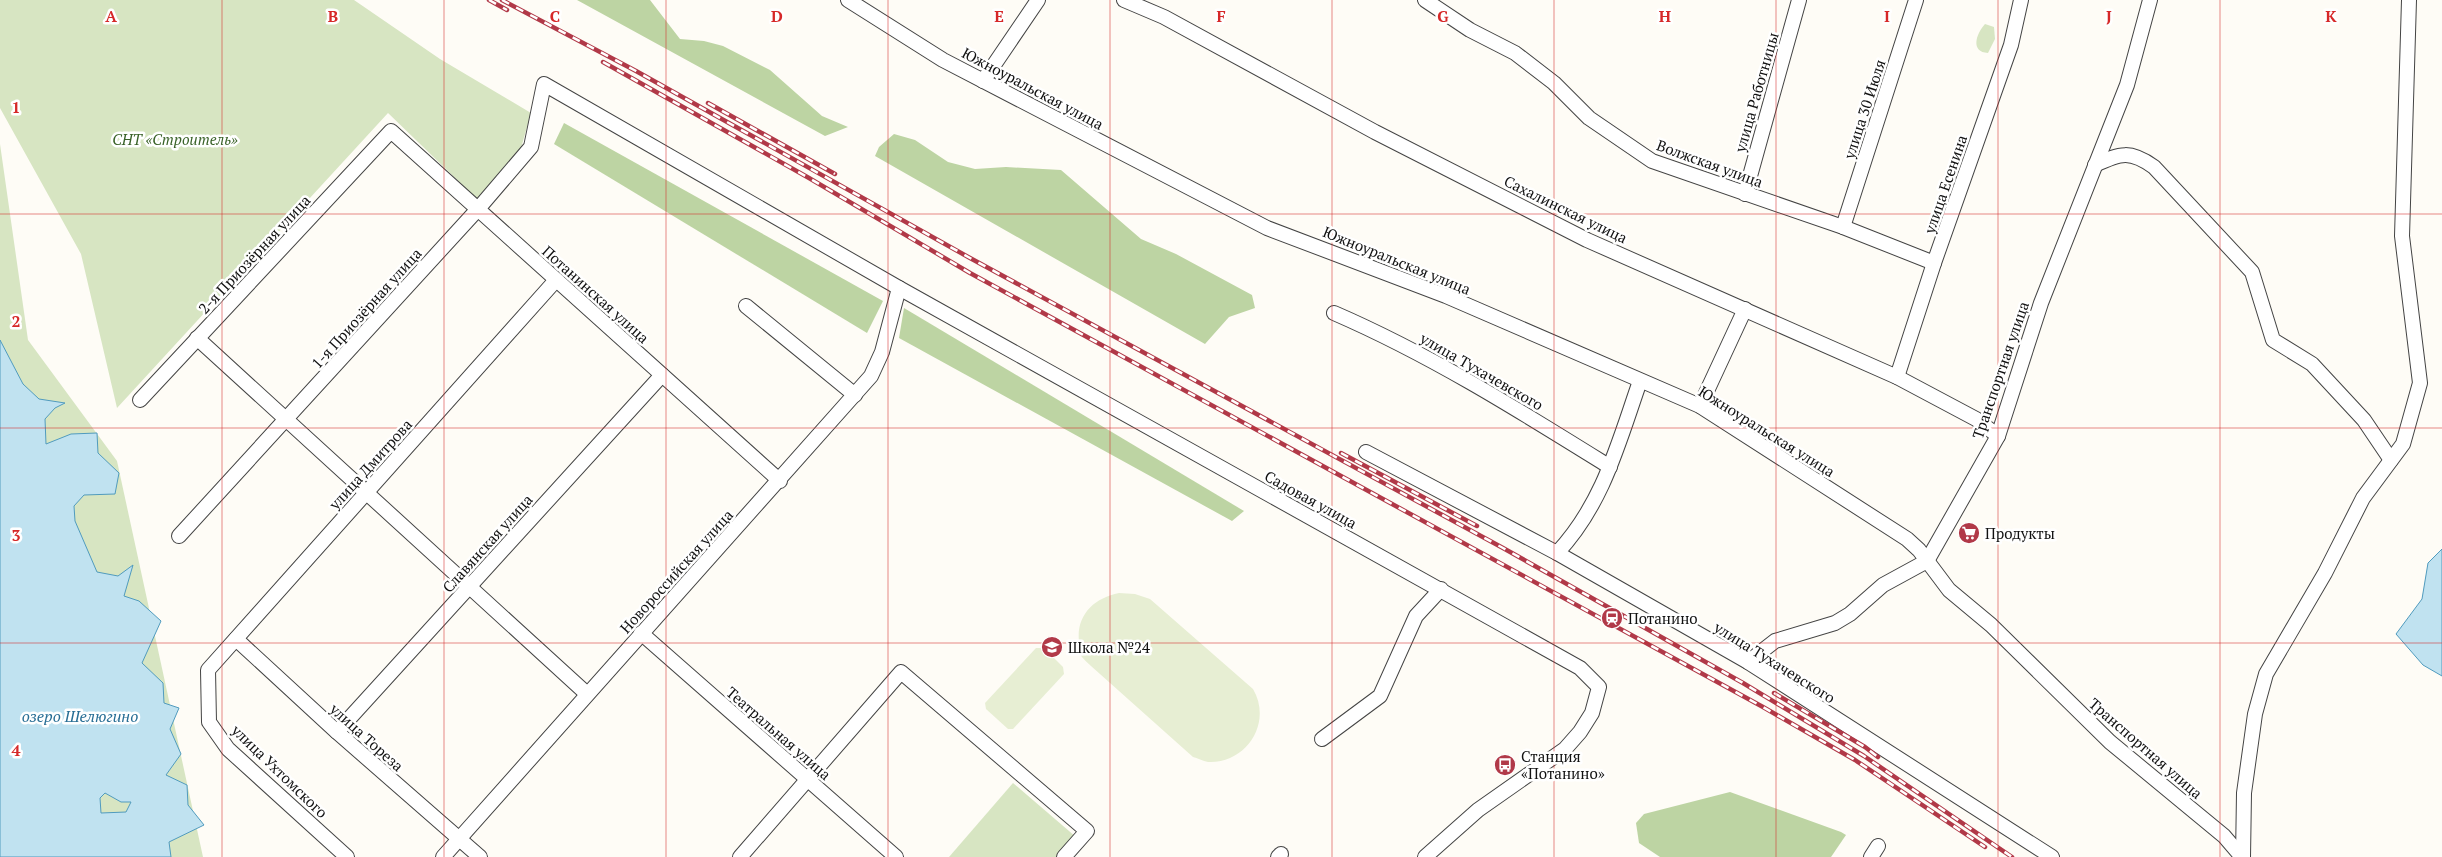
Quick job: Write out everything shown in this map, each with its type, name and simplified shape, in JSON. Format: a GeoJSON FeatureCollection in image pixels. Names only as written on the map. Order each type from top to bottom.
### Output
{"type":"FeatureCollection","features":[{"type":"Feature","properties":{"kind":"street","name":"Южноуральская улица"},"geometry":{"type":"LineString","coordinates":[[848,0],[943,60],[1266,228],[1446,296],[1700,406],[1907,539],[1927,560]]}},
{"type":"Feature","properties":{"kind":"street"},"geometry":{"type":"LineString","coordinates":[[983,81],[1038,0]]}},
{"type":"Feature","properties":{"kind":"street","name":"Сахалинская улица"},"geometry":{"type":"LineString","coordinates":[[1124,0],[1164,17],[1374,132],[1587,240],[1897,377],[1976,419],[1998,436]]}},
{"type":"Feature","properties":{"kind":"street","name":"Волжская улица"},"geometry":{"type":"LineString","coordinates":[[1426,0],[1470,30],[1516,53],[1554,83],[1589,118],[1652,162],[1843,227],[1934,263]]}},
{"type":"Feature","properties":{"kind":"street","name":"улица Работницы"},"geometry":{"type":"LineString","coordinates":[[1744,194],[1799,0]]}},
{"type":"Feature","properties":{"kind":"street","name":"улица 30 Июля"},"geometry":{"type":"LineString","coordinates":[[1843,227],[1916,0]]}},
{"type":"Feature","properties":{"kind":"street","name":"улица Есенина"},"geometry":{"type":"LineString","coordinates":[[1897,377],[1934,263],[2010,45],[2021,0]]}},
{"type":"Feature","properties":{"kind":"street","name":"Транспортная улица"},"geometry":{"type":"LineString","coordinates":[[2150,0],[2126,86],[2041,303],[1998,436],[1927,560],[1949,590],[1991,625],[2110,742],[2224,836],[2242,857]]}},
{"type":"Feature","properties":{"kind":"street"},"geometry":{"type":"LineString","coordinates":[[2242,857],[2244,793],[2255,714],[2266,674],[2325,573],[2363,498],[2403,444],[2420,383],[2402,236],[2409,0]]}},
{"type":"Feature","properties":{"kind":"street","name":"1-я Приозёрная улица"},"geometry":{"type":"LineString","coordinates":[[178,536],[478,209],[531,146],[544,84]]}},
{"type":"Feature","properties":{"kind":"street","name":"Садовая улица"},"geometry":{"type":"LineString","coordinates":[[544,84],[899,288],[1580,668],[1599,687],[1592,713],[1580,732],[1565,749],[1478,810],[1424,857]]}},
{"type":"Feature","properties":{"kind":"street","name":"Потанинская улица"},"geometry":{"type":"LineString","coordinates":[[391,131],[780,481]]}},
{"type":"Feature","properties":{"kind":"street","name":"2-я Приозёрная улица"},"geometry":{"type":"LineString","coordinates":[[140,400],[391,131]]}},
{"type":"Feature","properties":{"kind":"street"},"geometry":{"type":"LineString","coordinates":[[2095,165],[2117,155],[2130,155],[2140,158],[2154,167],[2252,272],[2273,340],[2312,364],[2364,420],[2391,460]]}},
{"type":"Feature","properties":{"kind":"street","name":"улица Дмитрова"},"geometry":{"type":"LineString","coordinates":[[208,670],[556,280]]}},
{"type":"Feature","properties":{"kind":"street","name":"Новороссийская улица"},"geometry":{"type":"LineString","coordinates":[[443,857],[641,633],[855,396],[871,376],[882,352],[899,288]]}},
{"type":"Feature","properties":{"kind":"street"},"geometry":{"type":"LineString","coordinates":[[746,306],[855,396]]}},
{"type":"Feature","properties":{"kind":"street"},"geometry":{"type":"LineString","coordinates":[[1700,406],[1745,309]]}},
{"type":"Feature","properties":{"kind":"street","name":"улица Тухачевского"},"geometry":{"type":"LineString","coordinates":[[1334,313],[1407,346],[1506,402],[1610,467]]}},
{"type":"Feature","properties":{"kind":"street"},"geometry":{"type":"LineString","coordinates":[[197,338],[587,694]]}},
{"type":"Feature","properties":{"kind":"street","name":"Славянская улица"},"geometry":{"type":"LineString","coordinates":[[337,732],[662,375]]}},
{"type":"Feature","properties":{"kind":"street"},"geometry":{"type":"LineString","coordinates":[[1557,553],[1589,513],[1610,467],[1640,381]]}},
{"type":"Feature","properties":{"kind":"street","name":"улица Тухачевского"},"geometry":{"type":"LineString","coordinates":[[1366,452],[1557,553],[1748,662],[2052,857]]}},
{"type":"Feature","properties":{"kind":"street"},"geometry":{"type":"LineString","coordinates":[[1748,662],[1775,640],[1835,623],[1850,614],[1883,585],[1927,560]]}},
{"type":"Feature","properties":{"kind":"street"},"geometry":{"type":"LineString","coordinates":[[1322,739],[1380,696],[1416,616],[1441,589]]}},
{"type":"Feature","properties":{"kind":"street","name":"Театральная улица"},"geometry":{"type":"LineString","coordinates":[[641,633],[896,857]]}},
{"type":"Feature","properties":{"kind":"street","name":"улица Тореза"},"geometry":{"type":"LineString","coordinates":[[236,639],[337,732],[480,857]]}},
{"type":"Feature","properties":{"kind":"street","name":"улица Ухтомского"},"geometry":{"type":"LineString","coordinates":[[208,670],[209,722],[228,749],[347,857]]}},
{"type":"Feature","properties":{"kind":"street"},"geometry":{"type":"LineString","coordinates":[[740,857],[901,672],[1087,831],[1064,857]]}},
{"type":"Feature","properties":{"kind":"green space","name":"СНТ «Строитель»"},"geometry":{"type":"Polygon","coordinates":[[[0,0],[354,0],[440,59],[531,113],[519,155],[479,201],[388,113],[117,408],[81,254],[0,108],[0,0]]]}},
{"type":"Feature","properties":{"kind":"green space"},"geometry":{"type":"Polygon","coordinates":[[[577,0],[650,0],[680,39],[704,41],[723,46],[770,70],[822,116],[848,127],[825,136],[577,0]]]}},
{"type":"Feature","properties":{"kind":"green space"},"geometry":{"type":"Polygon","coordinates":[[[1985,24],[1994,27],[1995,39],[1988,53],[1982,52],[1976,42],[1985,24]]]}},
{"type":"Feature","properties":{"kind":"green space"},"geometry":{"type":"Polygon","coordinates":[[[564,123],[883,301],[867,333],[554,144],[564,123]]]}},
{"type":"Feature","properties":{"kind":"green space"},"geometry":{"type":"Polygon","coordinates":[[[894,134],[915,140],[948,162],[975,169],[1006,167],[1061,170],[1141,239],[1176,254],[1252,295],[1255,308],[1229,317],[1205,344],[875,156],[879,147],[894,134]]]}},
{"type":"Feature","properties":{"kind":"green space","name":"озеро Шелюгино"},"geometry":{"type":"Polygon","coordinates":[[[0,144],[28,340],[117,461],[203,857],[0,857],[0,144]]]}},
{"type":"Feature","properties":{"kind":"green space"},"geometry":{"type":"Polygon","coordinates":[[[904,308],[1244,511],[1232,521],[899,338],[904,308]]]}},
{"type":"Feature","properties":{"kind":"green space"},"geometry":{"type":"Polygon","coordinates":[[[1119,593],[1135,594],[1150,599],[1253,689],[1260,715],[1258,728],[1244,749],[1222,761],[1208,762],[1193,757],[1082,657],[1079,651],[1080,624],[1088,609],[1102,599],[1119,593]]]}},
{"type":"Feature","properties":{"kind":"green space"},"geometry":{"type":"Polygon","coordinates":[[[1036,648],[1044,648],[1063,667],[1064,674],[1013,729],[1008,729],[986,709],[985,703],[1036,648]]]}},
{"type":"Feature","properties":{"kind":"green space"},"geometry":{"type":"Polygon","coordinates":[[[1013,783],[1076,837],[1058,857],[949,857],[1013,783]]]}},
{"type":"Feature","properties":{"kind":"green space"},"geometry":{"type":"Polygon","coordinates":[[[1730,792],[1846,835],[1831,857],[1660,857],[1639,843],[1636,823],[1644,814],[1730,792]]]}},
{"type":"Feature","properties":{"kind":"water","name":"озеро Шелюгино"},"geometry":{"type":"Polygon","coordinates":[[[0,340],[23,384],[39,399],[65,403],[55,408],[45,419],[46,444],[71,434],[97,433],[98,453],[119,473],[115,494],[84,495],[74,506],[75,521],[97,572],[118,576],[133,565],[124,596],[139,601],[161,621],[142,663],[163,683],[164,703],[179,708],[170,729],[181,754],[166,775],[187,785],[188,805],[204,825],[169,842],[171,857],[0,857],[0,340]],[[105,793],[100,798],[101,813],[126,812],[131,802],[121,802],[105,793]]]}},
{"type":"Feature","properties":{"kind":"water"},"geometry":{"type":"Polygon","coordinates":[[[2442,549],[2442,676],[2423,665],[2396,634],[2422,599],[2428,563],[2442,549]]]}},
{"type":"Feature","properties":{"kind":"railway"},"geometry":{"type":"LineString","coordinates":[[489,0],[507,10]]}},
{"type":"Feature","properties":{"kind":"railway"},"geometry":{"type":"LineString","coordinates":[[502,0],[636,71],[970,258],[1503,548],[1743,683],[1864,756],[2012,857]]}},
{"type":"Feature","properties":{"kind":"railway"},"geometry":{"type":"LineString","coordinates":[[603,62],[809,178],[970,273],[1763,707],[1855,760],[1985,847]]}},
{"type":"Feature","properties":{"kind":"railway"},"geometry":{"type":"LineString","coordinates":[[708,103],[835,174]]}},
{"type":"Feature","properties":{"kind":"railway"},"geometry":{"type":"LineString","coordinates":[[1341,453],[1477,526]]}},
{"type":"Feature","properties":{"kind":"railway"},"geometry":{"type":"LineString","coordinates":[[1774,693],[1865,747],[1878,757]]}},
{"type":"Feature","properties":{"kind":"place","name":"Продукты"},"geometry":{"type":"Point","coordinates":[1969,533]}},
{"type":"Feature","properties":{"kind":"place","name":"Потанино"},"geometry":{"type":"Point","coordinates":[1612,618]}},
{"type":"Feature","properties":{"kind":"place","name":"Школа №24"},"geometry":{"type":"Point","coordinates":[1052,647]}},
{"type":"Feature","properties":{"kind":"place","name":"Станция «Потанино»"},"geometry":{"type":"Point","coordinates":[1505,765]}}]}
